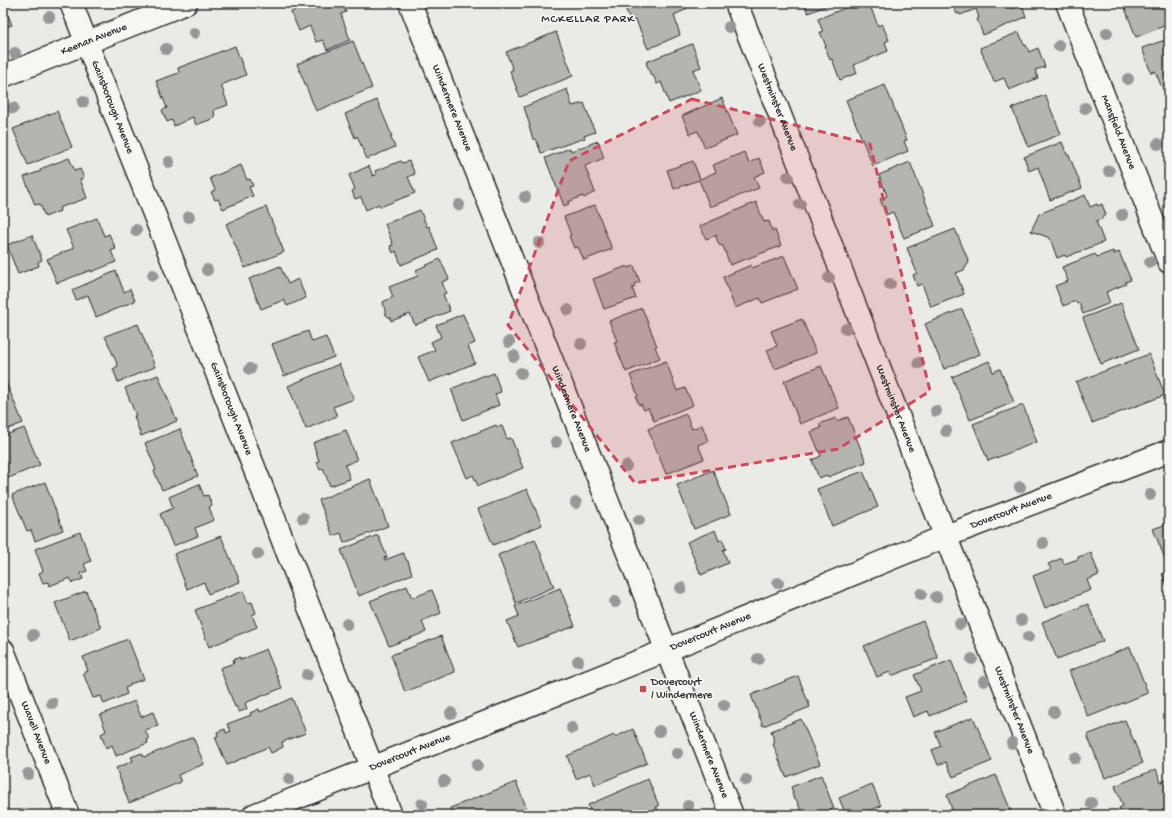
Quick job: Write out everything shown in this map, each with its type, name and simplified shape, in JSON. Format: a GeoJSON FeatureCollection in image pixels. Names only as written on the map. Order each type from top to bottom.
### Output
{"type":"FeatureCollection","features":[{"type":"Feature","properties":{"kind":"street","name":"Gainsborough Avenue"},"geometry":{"type":"LineString","coordinates":[[71,3],[391,815]]}},
{"type":"Feature","properties":{"kind":"street","name":"Keenan Avenue"},"geometry":{"type":"LineString","coordinates":[[3,76],[186,3]]}},
{"type":"Feature","properties":{"kind":"street","name":"Windermere Avenue"},"geometry":{"type":"LineString","coordinates":[[410,3],[732,815]]}},
{"type":"Feature","properties":{"kind":"street","name":"Westminster Avenue"},"geometry":{"type":"LineString","coordinates":[[736,3],[1055,815]]}},
{"type":"Feature","properties":{"kind":"street","name":"Mansfield Avenue"},"geometry":{"type":"LineString","coordinates":[[1067,3],[1169,262]]}},
{"type":"Feature","properties":{"kind":"street","name":"Dovercourt Avenue"},"geometry":{"type":"LineString","coordinates":[[254,815],[667,650],[946,536],[1169,451]]}},
{"type":"Feature","properties":{"kind":"street","name":"Wavell Avenue"},"geometry":{"type":"LineString","coordinates":[[3,650],[68,815]]}},
{"type":"Feature","properties":{"kind":"highlighted area"},"geometry":{"type":"Polygon","coordinates":[[[692,99],[870,144],[930,391],[838,449],[635,483],[508,325],[569,161],[692,99]]]}},
{"type":"Feature","properties":{"kind":"building"},"geometry":{"type":"Polygon","coordinates":[[[3,3],[12,25],[3,28],[3,3]]]}},
{"type":"Feature","properties":{"kind":"building"},"geometry":{"type":"Polygon","coordinates":[[[314,3],[337,3],[338,7],[343,5],[346,12],[341,14],[350,40],[327,50],[323,40],[316,42],[310,26],[299,31],[291,12],[314,3]]]}},
{"type":"Feature","properties":{"kind":"building"},"geometry":{"type":"Polygon","coordinates":[[[630,3],[690,3],[685,10],[674,15],[680,35],[648,49],[636,20],[631,22],[624,5],[630,3]]]}},
{"type":"Feature","properties":{"kind":"building"},"geometry":{"type":"Polygon","coordinates":[[[804,3],[833,3],[808,13],[804,3]]]}},
{"type":"Feature","properties":{"kind":"building"},"geometry":{"type":"Polygon","coordinates":[[[857,3],[869,3],[878,26],[882,24],[889,40],[885,42],[888,51],[854,65],[857,73],[840,80],[832,59],[830,60],[820,32],[823,32],[818,19],[857,3]]]}},
{"type":"Feature","properties":{"kind":"building"},"geometry":{"type":"Polygon","coordinates":[[[952,3],[1009,3],[1011,9],[1022,4],[1026,17],[983,35],[977,19],[979,18],[976,9],[960,15],[959,13],[957,14],[952,3]]]}},
{"type":"Feature","properties":{"kind":"building"},"geometry":{"type":"Polygon","coordinates":[[[1123,3],[1159,3],[1161,7],[1169,3],[1169,24],[1136,37],[1123,3]]]}},
{"type":"Feature","properties":{"kind":"building"},"geometry":{"type":"Polygon","coordinates":[[[556,32],[573,76],[520,97],[510,71],[513,70],[506,52],[556,32]]]}},
{"type":"Feature","properties":{"kind":"building"},"geometry":{"type":"Polygon","coordinates":[[[1019,32],[1024,45],[1026,45],[1029,52],[1038,48],[1045,67],[1035,70],[1038,78],[1009,90],[1004,78],[994,82],[980,48],[1019,32]]]}},
{"type":"Feature","properties":{"kind":"building"},"geometry":{"type":"Polygon","coordinates":[[[1165,40],[1169,49],[1169,88],[1163,90],[1155,71],[1151,73],[1142,48],[1165,40]]]}},
{"type":"Feature","properties":{"kind":"building"},"geometry":{"type":"Polygon","coordinates":[[[353,41],[372,88],[316,111],[297,64],[353,41]]]}},
{"type":"Feature","properties":{"kind":"building"},"geometry":{"type":"Polygon","coordinates":[[[692,44],[701,67],[693,70],[701,90],[669,103],[661,82],[657,84],[653,75],[651,76],[646,62],[692,44]]]}},
{"type":"Feature","properties":{"kind":"building"},"geometry":{"type":"Polygon","coordinates":[[[235,46],[246,75],[221,85],[228,105],[214,110],[215,118],[196,125],[193,117],[174,126],[172,120],[167,122],[162,110],[167,108],[156,81],[179,73],[178,68],[235,46]]]}},
{"type":"Feature","properties":{"kind":"building"},"geometry":{"type":"Polygon","coordinates":[[[885,85],[907,140],[904,141],[908,151],[873,166],[846,100],[885,85]]]}},
{"type":"Feature","properties":{"kind":"building"},"geometry":{"type":"Polygon","coordinates":[[[567,89],[572,106],[584,103],[595,132],[584,136],[585,138],[541,153],[536,139],[533,139],[524,107],[567,89]]]}},
{"type":"Feature","properties":{"kind":"building"},"geometry":{"type":"Polygon","coordinates":[[[1045,95],[1061,134],[1028,147],[1012,108],[1045,95]]]}},
{"type":"Feature","properties":{"kind":"building"},"geometry":{"type":"Polygon","coordinates":[[[722,98],[737,135],[705,148],[698,131],[690,134],[682,116],[722,98]]]}},
{"type":"Feature","properties":{"kind":"building"},"geometry":{"type":"Polygon","coordinates":[[[1169,98],[1169,121],[1165,111],[1168,110],[1164,100],[1169,98]]]}},
{"type":"Feature","properties":{"kind":"building"},"geometry":{"type":"Polygon","coordinates":[[[377,100],[395,147],[367,159],[357,136],[355,138],[345,114],[377,100]]]}},
{"type":"Feature","properties":{"kind":"building"},"geometry":{"type":"Polygon","coordinates":[[[57,111],[72,147],[28,165],[13,129],[57,111]]]}},
{"type":"Feature","properties":{"kind":"building"},"geometry":{"type":"Polygon","coordinates":[[[598,141],[604,158],[585,166],[595,192],[584,198],[583,196],[568,202],[569,204],[564,206],[545,158],[570,148],[571,151],[598,141]]]}},
{"type":"Feature","properties":{"kind":"building"},"geometry":{"type":"Polygon","coordinates":[[[1062,142],[1067,155],[1069,155],[1082,188],[1050,200],[1038,167],[1029,171],[1024,157],[1062,142]]]}},
{"type":"Feature","properties":{"kind":"building"},"geometry":{"type":"Polygon","coordinates":[[[744,152],[749,163],[759,158],[765,172],[754,177],[759,188],[710,207],[699,180],[674,189],[667,170],[693,161],[700,179],[716,172],[713,165],[744,152]]]}},
{"type":"Feature","properties":{"kind":"building"},"geometry":{"type":"Polygon","coordinates":[[[69,158],[75,171],[80,169],[84,178],[80,179],[87,198],[59,208],[60,211],[45,217],[40,204],[35,205],[24,177],[69,158]]]}},
{"type":"Feature","properties":{"kind":"building"},"geometry":{"type":"Polygon","coordinates":[[[401,161],[403,163],[409,161],[415,174],[408,177],[415,193],[380,207],[379,204],[366,210],[361,197],[355,199],[352,191],[355,189],[349,175],[369,166],[373,176],[376,175],[375,171],[401,161]]]}},
{"type":"Feature","properties":{"kind":"building"},"geometry":{"type":"Polygon","coordinates":[[[910,162],[935,226],[904,238],[893,212],[886,215],[880,199],[887,196],[879,175],[910,162]]]}},
{"type":"Feature","properties":{"kind":"building"},"geometry":{"type":"Polygon","coordinates":[[[241,165],[247,180],[250,179],[253,186],[249,187],[253,196],[223,209],[218,199],[215,200],[211,192],[215,190],[210,178],[241,165]]]}},
{"type":"Feature","properties":{"kind":"building"},"geometry":{"type":"Polygon","coordinates":[[[1085,195],[1090,207],[1097,204],[1098,206],[1102,204],[1106,215],[1102,217],[1102,219],[1096,221],[1104,242],[1066,257],[1065,255],[1057,258],[1050,238],[1031,231],[1039,214],[1085,195]]]}},
{"type":"Feature","properties":{"kind":"building"},"geometry":{"type":"Polygon","coordinates":[[[756,202],[764,222],[769,221],[772,231],[775,230],[781,246],[730,265],[723,246],[719,245],[716,237],[717,235],[706,239],[700,226],[756,202]]]}},
{"type":"Feature","properties":{"kind":"building"},"geometry":{"type":"Polygon","coordinates":[[[595,205],[612,249],[584,260],[578,247],[574,248],[564,217],[595,205]]]}},
{"type":"Feature","properties":{"kind":"building"},"geometry":{"type":"Polygon","coordinates":[[[266,207],[284,252],[245,268],[226,224],[266,207]]]}},
{"type":"Feature","properties":{"kind":"building"},"geometry":{"type":"Polygon","coordinates":[[[420,210],[427,227],[429,226],[438,250],[401,265],[396,251],[393,253],[390,246],[393,245],[385,224],[420,210]]]}},
{"type":"Feature","properties":{"kind":"building"},"geometry":{"type":"Polygon","coordinates":[[[97,218],[104,236],[109,234],[116,249],[111,251],[116,262],[57,283],[47,259],[74,248],[66,230],[97,218]]]}},
{"type":"Feature","properties":{"kind":"building"},"geometry":{"type":"Polygon","coordinates":[[[955,229],[969,262],[964,270],[956,273],[964,294],[931,307],[922,284],[917,286],[913,275],[917,273],[907,248],[955,229]]]}},
{"type":"Feature","properties":{"kind":"building"},"geometry":{"type":"Polygon","coordinates":[[[32,235],[42,260],[38,262],[39,266],[18,274],[7,245],[32,235]]]}},
{"type":"Feature","properties":{"kind":"building"},"geometry":{"type":"Polygon","coordinates":[[[1113,251],[1114,254],[1119,252],[1131,280],[1125,282],[1126,284],[1106,292],[1110,303],[1083,314],[1079,303],[1077,304],[1076,301],[1063,306],[1055,286],[1068,281],[1062,267],[1095,254],[1097,257],[1113,251]]]}},
{"type":"Feature","properties":{"kind":"building"},"geometry":{"type":"Polygon","coordinates":[[[784,256],[798,289],[762,303],[760,298],[735,308],[723,277],[751,265],[752,268],[784,256]]]}},
{"type":"Feature","properties":{"kind":"building"},"geometry":{"type":"Polygon","coordinates":[[[440,259],[449,279],[442,282],[446,293],[443,294],[450,311],[415,325],[410,314],[391,321],[386,315],[383,302],[393,297],[389,287],[418,276],[416,270],[440,259]]]}},
{"type":"Feature","properties":{"kind":"building"},"geometry":{"type":"Polygon","coordinates":[[[280,266],[288,284],[298,279],[306,298],[287,306],[284,300],[261,309],[249,279],[280,266]]]}},
{"type":"Feature","properties":{"kind":"building"},"geometry":{"type":"Polygon","coordinates":[[[627,266],[628,268],[634,266],[640,282],[634,284],[635,287],[632,288],[636,298],[604,309],[593,279],[627,266]]]}},
{"type":"Feature","properties":{"kind":"building"},"geometry":{"type":"Polygon","coordinates":[[[116,271],[124,292],[130,289],[135,301],[96,317],[88,295],[76,300],[72,290],[116,271]]]}},
{"type":"Feature","properties":{"kind":"building"},"geometry":{"type":"Polygon","coordinates":[[[1121,303],[1139,349],[1101,364],[1083,318],[1121,303]]]}},
{"type":"Feature","properties":{"kind":"building"},"geometry":{"type":"Polygon","coordinates":[[[642,308],[657,346],[655,347],[660,358],[626,372],[614,342],[617,341],[609,321],[642,308]]]}},
{"type":"Feature","properties":{"kind":"building"},"geometry":{"type":"Polygon","coordinates":[[[962,309],[980,354],[944,369],[925,324],[962,309]]]}},
{"type":"Feature","properties":{"kind":"building"},"geometry":{"type":"Polygon","coordinates":[[[463,314],[475,343],[468,346],[475,363],[429,382],[418,357],[435,350],[431,342],[441,337],[436,325],[463,314]]]}},
{"type":"Feature","properties":{"kind":"building"},"geometry":{"type":"Polygon","coordinates":[[[802,319],[816,353],[775,369],[767,350],[777,346],[771,331],[802,319]]]}},
{"type":"Feature","properties":{"kind":"building"},"geometry":{"type":"Polygon","coordinates":[[[138,324],[155,367],[118,382],[113,369],[118,366],[105,336],[138,324]]]}},
{"type":"Feature","properties":{"kind":"building"},"geometry":{"type":"Polygon","coordinates":[[[308,331],[312,342],[326,337],[334,357],[284,376],[272,344],[308,331]]]}},
{"type":"Feature","properties":{"kind":"building"},"geometry":{"type":"Polygon","coordinates":[[[1149,354],[1165,395],[1092,423],[1076,382],[1149,354]]]}},
{"type":"Feature","properties":{"kind":"building"},"geometry":{"type":"Polygon","coordinates":[[[666,361],[677,391],[685,388],[693,405],[654,421],[648,408],[644,410],[641,404],[639,405],[636,397],[638,396],[630,375],[666,361]]]}},
{"type":"Feature","properties":{"kind":"building"},"geometry":{"type":"Polygon","coordinates":[[[989,361],[993,372],[1000,369],[1014,402],[970,420],[952,377],[989,361]]]}},
{"type":"Feature","properties":{"kind":"building"},"geometry":{"type":"Polygon","coordinates":[[[339,364],[354,399],[333,407],[337,416],[306,429],[288,386],[339,364]]]}},
{"type":"Feature","properties":{"kind":"building"},"geometry":{"type":"Polygon","coordinates":[[[821,366],[839,408],[800,424],[784,381],[821,366]]]}},
{"type":"Feature","properties":{"kind":"building"},"geometry":{"type":"Polygon","coordinates":[[[494,373],[501,392],[495,394],[499,405],[463,420],[451,389],[485,375],[494,373]]]}},
{"type":"Feature","properties":{"kind":"building"},"geometry":{"type":"Polygon","coordinates":[[[3,375],[23,423],[3,431],[3,375]]]}},
{"type":"Feature","properties":{"kind":"building"},"geometry":{"type":"Polygon","coordinates":[[[158,375],[177,421],[141,436],[134,416],[136,416],[125,388],[158,375]]]}},
{"type":"Feature","properties":{"kind":"building"},"geometry":{"type":"Polygon","coordinates":[[[1023,405],[1037,442],[988,461],[973,424],[1023,405]]]}},
{"type":"Feature","properties":{"kind":"building"},"geometry":{"type":"Polygon","coordinates":[[[686,414],[692,429],[702,425],[708,441],[698,445],[704,459],[666,474],[648,429],[686,414]]]}},
{"type":"Feature","properties":{"kind":"building"},"geometry":{"type":"Polygon","coordinates":[[[848,417],[866,462],[828,477],[827,475],[819,478],[812,460],[821,456],[811,432],[821,428],[819,424],[836,418],[837,421],[848,417]]]}},
{"type":"Feature","properties":{"kind":"building"},"geometry":{"type":"Polygon","coordinates":[[[496,425],[497,427],[502,426],[507,439],[511,438],[523,468],[478,486],[473,475],[467,478],[452,443],[496,425]]]}},
{"type":"Feature","properties":{"kind":"building"},"geometry":{"type":"Polygon","coordinates":[[[24,428],[40,465],[6,479],[5,476],[3,477],[3,436],[24,428]]]}},
{"type":"Feature","properties":{"kind":"building"},"geometry":{"type":"Polygon","coordinates":[[[180,429],[198,476],[162,490],[145,443],[180,429]]]}},
{"type":"Feature","properties":{"kind":"building"},"geometry":{"type":"Polygon","coordinates":[[[346,430],[357,460],[345,465],[350,479],[330,486],[323,468],[320,470],[317,462],[319,461],[313,443],[346,430]]]}},
{"type":"Feature","properties":{"kind":"building"},"geometry":{"type":"Polygon","coordinates":[[[713,470],[731,514],[694,529],[677,485],[713,470]]]}},
{"type":"Feature","properties":{"kind":"building"},"geometry":{"type":"Polygon","coordinates":[[[863,471],[878,507],[832,526],[817,489],[863,471]]]}},
{"type":"Feature","properties":{"kind":"building"},"geometry":{"type":"Polygon","coordinates":[[[370,479],[388,526],[344,543],[341,533],[333,536],[319,500],[370,479]]]}},
{"type":"Feature","properties":{"kind":"building"},"geometry":{"type":"Polygon","coordinates":[[[45,482],[63,530],[35,541],[31,530],[27,531],[12,495],[45,482]]]}},
{"type":"Feature","properties":{"kind":"building"},"geometry":{"type":"Polygon","coordinates":[[[199,484],[204,496],[208,495],[212,506],[209,507],[214,520],[195,528],[198,536],[173,546],[160,514],[173,508],[169,497],[199,484]]]}},
{"type":"Feature","properties":{"kind":"building"},"geometry":{"type":"Polygon","coordinates":[[[527,489],[542,525],[493,545],[478,509],[527,489]]]}},
{"type":"Feature","properties":{"kind":"building"},"geometry":{"type":"Polygon","coordinates":[[[1169,523],[1169,566],[1168,566],[1153,529],[1169,523]]]}},
{"type":"Feature","properties":{"kind":"building"},"geometry":{"type":"Polygon","coordinates":[[[715,530],[719,541],[722,539],[726,549],[723,550],[728,563],[701,575],[687,542],[715,530]]]}},
{"type":"Feature","properties":{"kind":"building"},"geometry":{"type":"Polygon","coordinates":[[[80,532],[91,561],[84,564],[87,571],[81,573],[83,579],[72,583],[70,578],[49,586],[48,582],[43,583],[39,573],[43,571],[35,549],[80,532]]]}},
{"type":"Feature","properties":{"kind":"building"},"geometry":{"type":"Polygon","coordinates":[[[378,535],[387,557],[384,558],[385,560],[403,553],[408,561],[412,574],[359,596],[341,550],[378,535]]]}},
{"type":"Feature","properties":{"kind":"building"},"geometry":{"type":"Polygon","coordinates":[[[221,536],[240,582],[208,594],[204,582],[187,589],[174,554],[221,536]]]}},
{"type":"Feature","properties":{"kind":"building"},"geometry":{"type":"Polygon","coordinates":[[[535,539],[554,587],[516,603],[498,555],[535,539]]]}},
{"type":"Feature","properties":{"kind":"building"},"geometry":{"type":"Polygon","coordinates":[[[1091,553],[1099,575],[1087,580],[1091,590],[1045,608],[1033,576],[1051,569],[1048,564],[1062,558],[1064,564],[1078,559],[1078,557],[1091,553]]]}},
{"type":"Feature","properties":{"kind":"building"},"geometry":{"type":"Polygon","coordinates":[[[1169,571],[1169,591],[1162,574],[1169,571]]]}},
{"type":"Feature","properties":{"kind":"building"},"geometry":{"type":"Polygon","coordinates":[[[407,586],[412,598],[432,590],[441,613],[422,621],[426,632],[389,646],[370,601],[407,586]]]}},
{"type":"Feature","properties":{"kind":"building"},"geometry":{"type":"Polygon","coordinates":[[[560,588],[575,626],[518,647],[507,621],[519,616],[515,606],[560,588]]]}},
{"type":"Feature","properties":{"kind":"building"},"geometry":{"type":"Polygon","coordinates":[[[86,591],[101,628],[70,641],[55,603],[86,591]]]}},
{"type":"Feature","properties":{"kind":"building"},"geometry":{"type":"Polygon","coordinates":[[[243,591],[248,603],[252,602],[256,613],[252,615],[257,627],[209,647],[195,610],[243,591]]]}},
{"type":"Feature","properties":{"kind":"building"},"geometry":{"type":"Polygon","coordinates":[[[1088,604],[1103,641],[1057,659],[1042,622],[1088,604]]]}},
{"type":"Feature","properties":{"kind":"building"},"geometry":{"type":"Polygon","coordinates":[[[923,621],[938,658],[891,676],[890,672],[877,677],[864,646],[923,621]]]}},
{"type":"Feature","properties":{"kind":"building"},"geometry":{"type":"Polygon","coordinates":[[[441,636],[455,672],[405,692],[391,655],[441,636]]]}},
{"type":"Feature","properties":{"kind":"building"},"geometry":{"type":"Polygon","coordinates":[[[128,639],[144,679],[130,684],[130,686],[125,688],[127,694],[104,704],[101,696],[93,698],[83,673],[88,671],[83,657],[128,639]]]}},
{"type":"Feature","properties":{"kind":"building"},"geometry":{"type":"Polygon","coordinates":[[[1130,647],[1148,693],[1088,717],[1069,671],[1130,647]]]}},
{"type":"Feature","properties":{"kind":"building"},"geometry":{"type":"Polygon","coordinates":[[[266,649],[282,688],[245,703],[247,709],[239,712],[236,706],[235,707],[220,668],[234,663],[233,660],[240,657],[241,660],[266,649]]]}},
{"type":"Feature","properties":{"kind":"building"},"geometry":{"type":"Polygon","coordinates":[[[951,660],[967,701],[930,716],[928,711],[913,717],[905,697],[921,691],[914,675],[951,660]]]}},
{"type":"Feature","properties":{"kind":"building"},"geometry":{"type":"Polygon","coordinates":[[[798,676],[810,707],[763,726],[751,695],[798,676]]]}},
{"type":"Feature","properties":{"kind":"building"},"geometry":{"type":"Polygon","coordinates":[[[292,698],[306,733],[282,742],[283,747],[271,753],[268,747],[227,765],[215,737],[218,736],[217,732],[225,729],[226,733],[231,731],[227,724],[251,715],[250,713],[259,709],[260,712],[292,698]]]}},
{"type":"Feature","properties":{"kind":"building"},"geometry":{"type":"Polygon","coordinates":[[[135,701],[141,717],[153,712],[158,726],[145,730],[149,739],[147,740],[148,743],[116,756],[112,745],[106,748],[101,734],[106,731],[100,715],[135,701]]]}},
{"type":"Feature","properties":{"kind":"building"},"geometry":{"type":"Polygon","coordinates":[[[973,717],[992,761],[953,777],[946,762],[938,765],[932,750],[941,746],[935,732],[973,717]]]}},
{"type":"Feature","properties":{"kind":"building"},"geometry":{"type":"Polygon","coordinates":[[[801,719],[820,764],[786,777],[773,744],[775,743],[771,731],[801,719]]]}},
{"type":"Feature","properties":{"kind":"building"},"geometry":{"type":"Polygon","coordinates":[[[1125,720],[1143,763],[1105,778],[1087,735],[1125,720]]]}},
{"type":"Feature","properties":{"kind":"building"},"geometry":{"type":"Polygon","coordinates":[[[633,729],[647,763],[595,785],[590,773],[576,779],[567,756],[614,735],[615,737],[633,729]]]}},
{"type":"Feature","properties":{"kind":"building"},"geometry":{"type":"Polygon","coordinates":[[[193,737],[204,764],[178,775],[181,782],[129,803],[116,768],[133,761],[131,757],[142,753],[144,757],[193,737]]]}},
{"type":"Feature","properties":{"kind":"building"},"geometry":{"type":"Polygon","coordinates":[[[1156,769],[1161,782],[1169,779],[1169,815],[1119,815],[1121,812],[1119,808],[1123,806],[1115,786],[1156,769]]]}},
{"type":"Feature","properties":{"kind":"building"},"geometry":{"type":"Polygon","coordinates":[[[821,775],[834,808],[818,815],[803,815],[796,799],[794,800],[791,787],[821,775]]]}},
{"type":"Feature","properties":{"kind":"building"},"geometry":{"type":"Polygon","coordinates":[[[996,775],[1011,811],[1002,815],[954,815],[947,795],[996,775]]]}},
{"type":"Feature","properties":{"kind":"building"},"geometry":{"type":"Polygon","coordinates":[[[648,779],[659,806],[656,807],[658,810],[652,812],[654,815],[592,815],[588,805],[648,779]]]}},
{"type":"Feature","properties":{"kind":"building"},"geometry":{"type":"Polygon","coordinates":[[[516,782],[529,814],[453,815],[450,808],[516,782]]]}},
{"type":"Feature","properties":{"kind":"building"},"geometry":{"type":"Polygon","coordinates":[[[872,784],[881,806],[858,815],[846,815],[839,798],[872,784]]]}},
{"type":"Feature","properties":{"kind":"place","name":"Dovercourt / Windermere"},"geometry":{"type":"Point","coordinates":[643,689]}},
{"type":"Feature","properties":{"kind":"district","name":"MCKELLAR PARK"},"geometry":{"type":"Point","coordinates":[588,20]}}]}
